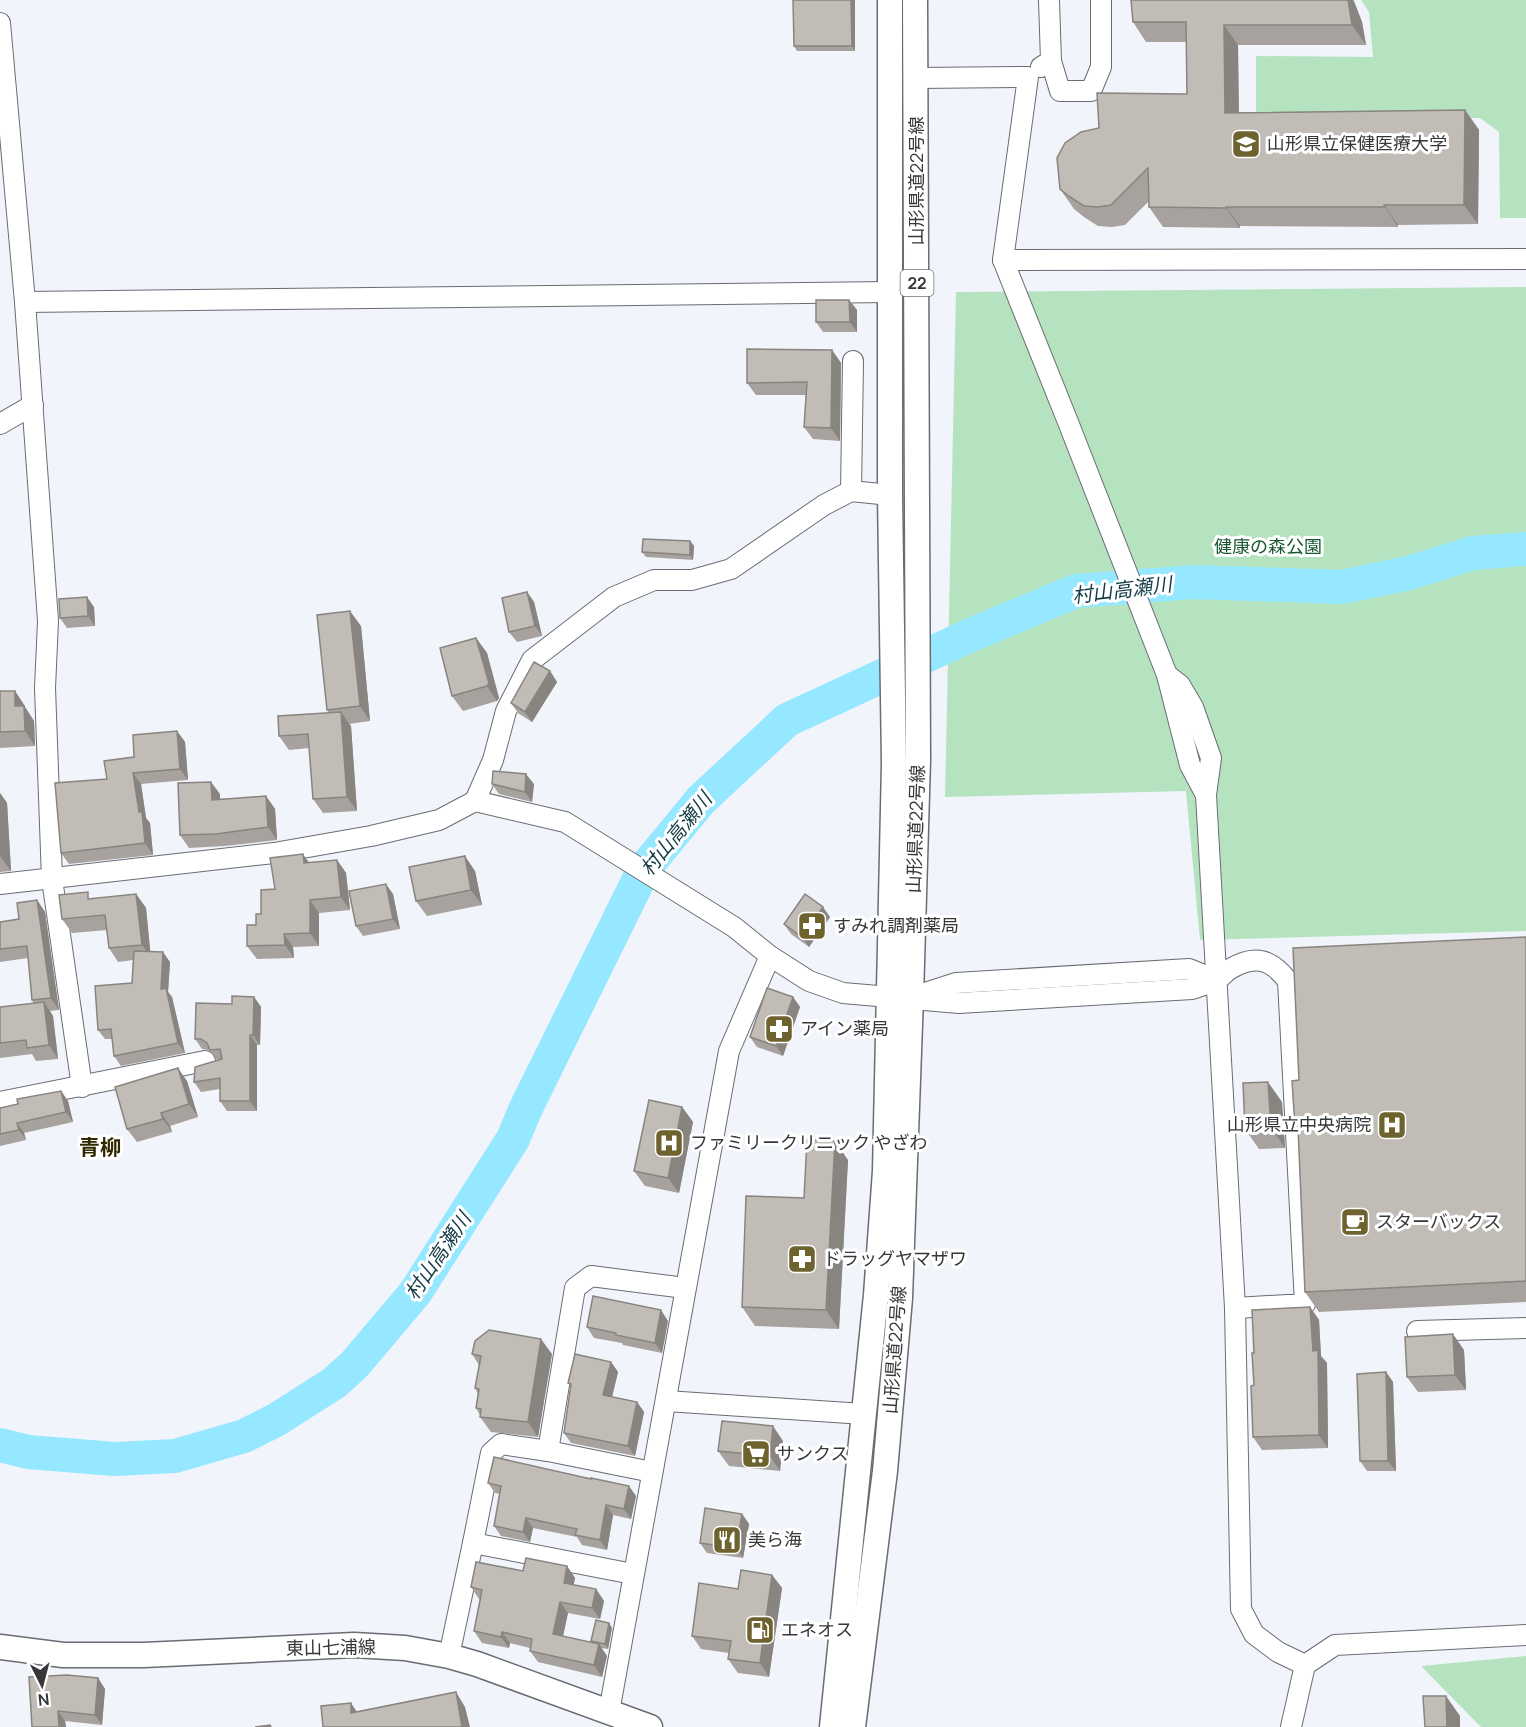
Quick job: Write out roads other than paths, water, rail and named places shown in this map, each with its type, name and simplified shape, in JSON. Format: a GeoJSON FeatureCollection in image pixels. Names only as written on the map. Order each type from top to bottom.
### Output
{"type":"FeatureCollection","features":[{"type":"Feature","properties":{"kind":"main road","name":"山形県道22号線"},"geometry":{"type":"LineString","coordinates":[[853,1727],[885,1471],[900,1298],[900,997],[890,495],[890,0]]}},
{"type":"Feature","properties":{"kind":"main road","name":"山形県道22号線"},"geometry":{"type":"LineString","coordinates":[[832,1727],[876,1295],[918,760],[915,0]]}},
{"type":"Feature","properties":{"kind":"main road","name":"東山七浦線"},"geometry":{"type":"LineString","coordinates":[[0,1647],[63,1655],[133,1655],[354,1645],[405,1648],[477,1664],[650,1727]]}},
{"type":"Feature","properties":{"kind":"street"},"geometry":{"type":"LineString","coordinates":[[1050,0],[1051,61],[1060,91],[1091,91],[1101,67],[1101,0]]}},
{"type":"Feature","properties":{"kind":"street"},"geometry":{"type":"LineString","coordinates":[[0,23],[25,302],[48,621],[45,688],[52,879],[82,1087]]}},
{"type":"Feature","properties":{"kind":"street"},"geometry":{"type":"LineString","coordinates":[[916,78],[1028,76],[1051,61]]}},
{"type":"Feature","properties":{"kind":"street"},"geometry":{"type":"LineString","coordinates":[[1028,76],[1003,260],[1167,675],[1190,765],[1206,795],[1235,1308],[1241,1609],[1254,1634],[1278,1652],[1305,1665]]}},
{"type":"Feature","properties":{"kind":"street"},"geometry":{"type":"LineString","coordinates":[[1003,260],[1526,260]]}},
{"type":"Feature","properties":{"kind":"street"},"geometry":{"type":"LineString","coordinates":[[25,302],[889,292]]}},
{"type":"Feature","properties":{"kind":"street"},"geometry":{"type":"LineString","coordinates":[[851,490],[854,361]]}},
{"type":"Feature","properties":{"kind":"street"},"geometry":{"type":"LineString","coordinates":[[0,424],[33,405]]}},
{"type":"Feature","properties":{"kind":"street"},"geometry":{"type":"LineString","coordinates":[[0,884],[274,853],[371,836],[440,820],[475,801],[493,760],[506,711],[532,660],[614,597],[654,580],[692,580],[731,569],[824,505],[851,490],[890,495]]}},
{"type":"Feature","properties":{"kind":"street"},"geometry":{"type":"LineString","coordinates":[[475,801],[565,822],[734,927],[770,956],[809,981],[843,993],[900,997],[956,982],[1189,969],[1216,980]]}},
{"type":"Feature","properties":{"kind":"street"},"geometry":{"type":"LineString","coordinates":[[609,1712],[729,1051],[770,956]]}},
{"type":"Feature","properties":{"kind":"street"},"geometry":{"type":"LineString","coordinates":[[1216,980],[1242,963],[1254,960],[1268,962],[1278,967],[1288,981],[1305,1304],[1235,1308]]}},
{"type":"Feature","properties":{"kind":"street"},"geometry":{"type":"LineString","coordinates":[[0,1102],[205,1061]]}},
{"type":"Feature","properties":{"kind":"street"},"geometry":{"type":"LineString","coordinates":[[548,1451],[575,1288],[591,1276],[685,1288]]}},
{"type":"Feature","properties":{"kind":"street"},"geometry":{"type":"LineString","coordinates":[[1418,1331],[1526,1328]]}},
{"type":"Feature","properties":{"kind":"street"},"geometry":{"type":"LineString","coordinates":[[666,1401],[864,1414]]}},
{"type":"Feature","properties":{"kind":"street"},"geometry":{"type":"LineString","coordinates":[[449,1656],[491,1453],[501,1444],[652,1472]]}},
{"type":"Feature","properties":{"kind":"street"},"geometry":{"type":"LineString","coordinates":[[473,1543],[633,1574]]}},
{"type":"Feature","properties":{"kind":"street"},"geometry":{"type":"LineString","coordinates":[[1292,1727],[1305,1665],[1335,1645],[1526,1635]]}},
{"type":"Feature","properties":{"kind":"waterway","name":"村山高瀬川"},"geometry":{"type":"LineString","coordinates":[[0,1445],[28,1452],[115,1459],[175,1456],[244,1436],[276,1420],[334,1383],[354,1365],[415,1293],[513,1139],[525,1110],[644,869],[701,800],[787,720],[973,634],[1076,591],[1195,582],[1342,587],[1409,573],[1473,553],[1526,549]]}},
{"type":"Feature","properties":{"kind":"place","name":"山形県立保健医療大学"},"geometry":{"type":"Point","coordinates":[1246,144]}},
{"type":"Feature","properties":{"kind":"place","name":"すみれ調剤薬局"},"geometry":{"type":"Point","coordinates":[812,926]}},
{"type":"Feature","properties":{"kind":"place","name":"アイン薬局"},"geometry":{"type":"Point","coordinates":[779,1029]}},
{"type":"Feature","properties":{"kind":"place","name":"山形県立中央病院"},"geometry":{"type":"Point","coordinates":[1392,1125]}},
{"type":"Feature","properties":{"kind":"place","name":"ファミリークリニック やざわ"},"geometry":{"type":"Point","coordinates":[669,1143]}},
{"type":"Feature","properties":{"kind":"place","name":"スターバックス"},"geometry":{"type":"Point","coordinates":[1355,1222]}},
{"type":"Feature","properties":{"kind":"place","name":"ドラッグヤマザワ"},"geometry":{"type":"Point","coordinates":[802,1259]}},
{"type":"Feature","properties":{"kind":"place","name":"サンクス"},"geometry":{"type":"Point","coordinates":[756,1454]}},
{"type":"Feature","properties":{"kind":"place","name":"美ら海"},"geometry":{"type":"Point","coordinates":[727,1540]}},
{"type":"Feature","properties":{"kind":"place","name":"エネオス"},"geometry":{"type":"Point","coordinates":[760,1630]}},
{"type":"Feature","properties":{"kind":"district","name":"青柳"},"geometry":{"type":"Point","coordinates":[100,1148]}},
{"type":"Feature","properties":{"kind":"park label","name":"健康の森公園"},"geometry":{"type":"Point","coordinates":[1268,547]}}]}
